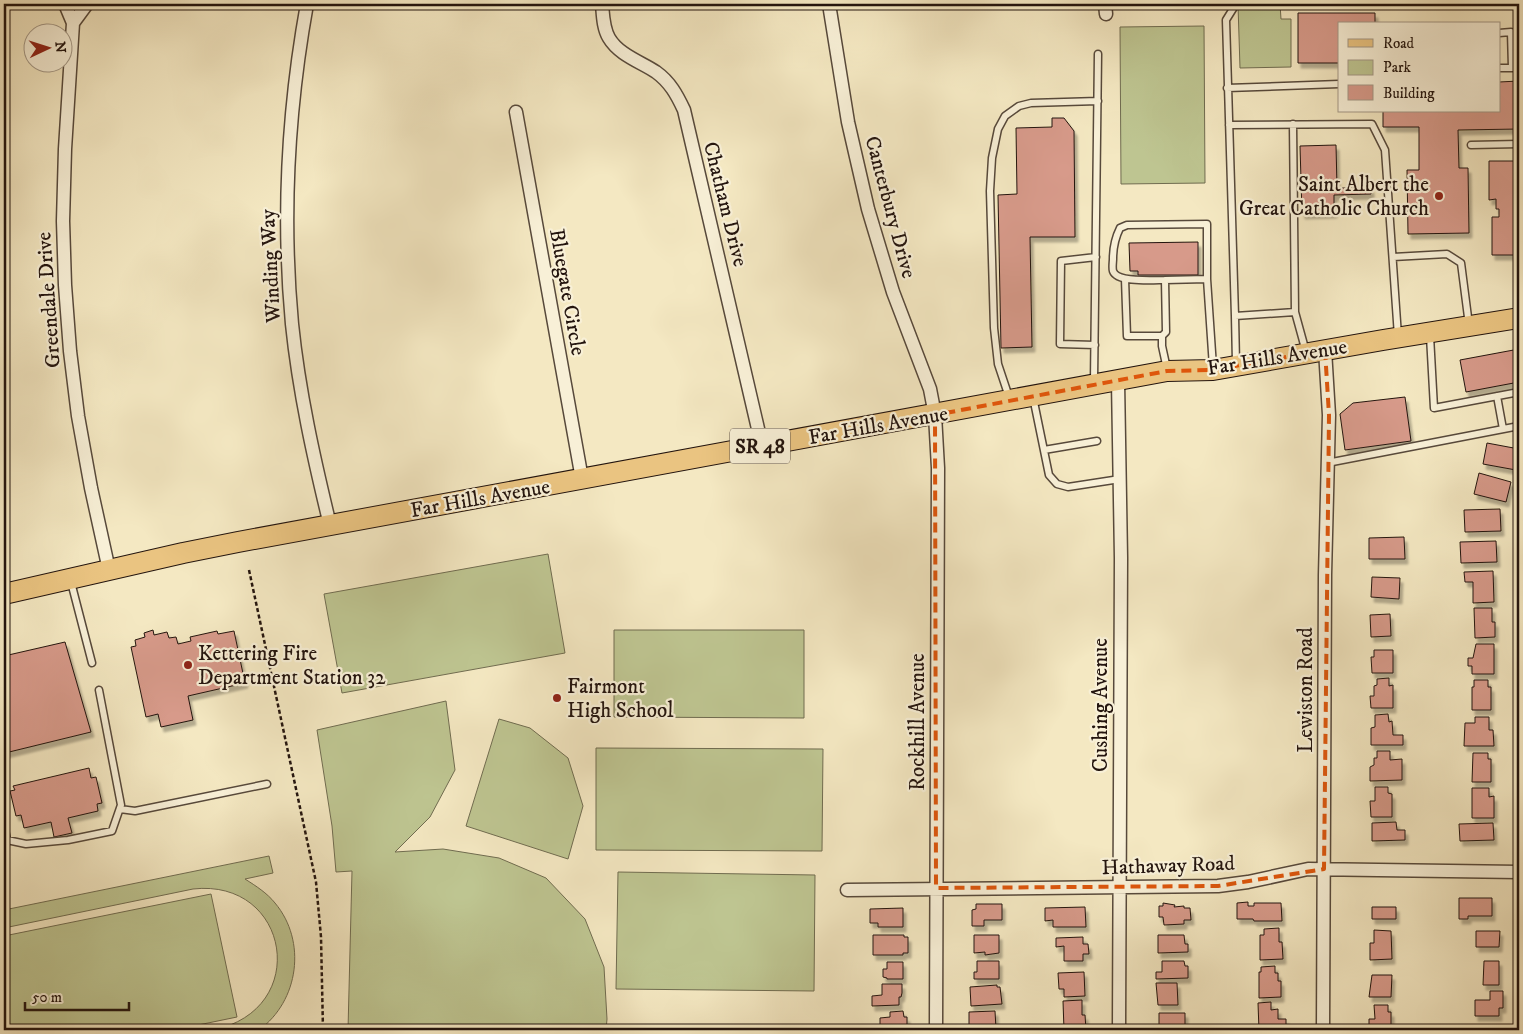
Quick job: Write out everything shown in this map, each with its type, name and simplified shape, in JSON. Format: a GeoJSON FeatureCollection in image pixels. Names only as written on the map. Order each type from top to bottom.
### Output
{"type":"FeatureCollection","features":[{"type":"Feature","properties":{"kind":"main road","name":"Far Hills Avenue"},"geometry":{"type":"LineString","coordinates":[[4,594],[183,553],[1167,371],[1213,370],[1398,337],[1519,318]]}},
{"type":"Feature","properties":{"kind":"street","name":"Greendale Drive"},"geometry":{"type":"LineString","coordinates":[[64,4],[73,23],[65,149],[63,221],[70,351],[78,416],[109,570]]}},
{"type":"Feature","properties":{"kind":"street"},"geometry":{"type":"LineString","coordinates":[[73,23],[86,4]]}},
{"type":"Feature","properties":{"kind":"street","name":"Winding Way"},"geometry":{"type":"LineString","coordinates":[[307,4],[298,55],[291,122],[287,196],[288,254],[292,325],[303,401],[330,525]]}},
{"type":"Feature","properties":{"kind":"street","name":"Chatham Drive"},"geometry":{"type":"LineString","coordinates":[[602,4],[604,27],[609,38],[625,54],[657,73],[667,82],[677,95],[684,110],[762,446]]}},
{"type":"Feature","properties":{"kind":"street","name":"Canterbury Drive"},"geometry":{"type":"LineString","coordinates":[[829,4],[848,122],[868,209],[893,292],[930,389],[935,415]]}},
{"type":"Feature","properties":{"kind":"street","name":"Bluegate Circle"},"geometry":{"type":"LineString","coordinates":[[516,112],[582,479]]}},
{"type":"Feature","properties":{"kind":"street","name":"Lewiston Road"},"geometry":{"type":"LineString","coordinates":[[1316,352],[1328,387],[1323,1030]]}},
{"type":"Feature","properties":{"kind":"street","name":"Cushing Avenue"},"geometry":{"type":"LineString","coordinates":[[1118,381],[1120,479],[1119,1030]]}},
{"type":"Feature","properties":{"kind":"street","name":"Rockhill Avenue"},"geometry":{"type":"LineString","coordinates":[[935,415],[938,468],[936,1030]]}},
{"type":"Feature","properties":{"kind":"street","name":"Hathaway Road"},"geometry":{"type":"LineString","coordinates":[[847,890],[1218,886],[1248,882],[1300,870],[1324,869],[1519,872]]}},
{"type":"Feature","properties":{"kind":"lane"},"geometry":{"type":"LineString","coordinates":[[1236,4],[1226,20],[1236,366]]}},
{"type":"Feature","properties":{"kind":"lane"},"geometry":{"type":"LineString","coordinates":[[1500,33],[1511,32],[1516,68],[1500,68]]}},
{"type":"Feature","properties":{"kind":"lane"},"geometry":{"type":"LineString","coordinates":[[1094,385],[1098,54]]}},
{"type":"Feature","properties":{"kind":"lane"},"geometry":{"type":"LineString","coordinates":[[1227,88],[1338,84]]}},
{"type":"Feature","properties":{"kind":"lane"},"geometry":{"type":"LineString","coordinates":[[1010,400],[998,364],[994,328],[990,190],[992,158],[998,129],[1006,116],[1019,106],[1031,103],[1098,101]]}},
{"type":"Feature","properties":{"kind":"lane"},"geometry":{"type":"LineString","coordinates":[[1293,124],[1295,312],[1316,352]]}},
{"type":"Feature","properties":{"kind":"lane"},"geometry":{"type":"LineString","coordinates":[[1228,125],[1372,124],[1385,150],[1398,337]]}},
{"type":"Feature","properties":{"kind":"lane"},"geometry":{"type":"LineString","coordinates":[[1471,145],[1519,144]]}},
{"type":"Feature","properties":{"kind":"lane"},"geometry":{"type":"LineString","coordinates":[[1207,279],[1126,279],[1117,276],[1113,271],[1113,251],[1120,228],[1127,225],[1207,224],[1207,279],[1213,370]]}},
{"type":"Feature","properties":{"kind":"lane"},"geometry":{"type":"LineString","coordinates":[[1393,257],[1447,254],[1461,263],[1469,326]]}},
{"type":"Feature","properties":{"kind":"lane"},"geometry":{"type":"LineString","coordinates":[[1094,345],[1060,344],[1061,261],[1096,257]]}},
{"type":"Feature","properties":{"kind":"lane"},"geometry":{"type":"LineString","coordinates":[[1126,279],[1127,336],[1162,336]]}},
{"type":"Feature","properties":{"kind":"lane"},"geometry":{"type":"LineString","coordinates":[[1165,280],[1166,332],[1162,336],[1162,346],[1167,371]]}},
{"type":"Feature","properties":{"kind":"lane"},"geometry":{"type":"LineString","coordinates":[[1235,316],[1295,312]]}},
{"type":"Feature","properties":{"kind":"lane"},"geometry":{"type":"LineString","coordinates":[[1429,332],[1434,408],[1519,392]]}},
{"type":"Feature","properties":{"kind":"lane"},"geometry":{"type":"LineString","coordinates":[[1032,396],[1049,475],[1057,484],[1068,487],[1120,479]]}},
{"type":"Feature","properties":{"kind":"lane"},"geometry":{"type":"LineString","coordinates":[[1497,396],[1503,429]]}},
{"type":"Feature","properties":{"kind":"lane"},"geometry":{"type":"LineString","coordinates":[[1327,463],[1519,426]]}},
{"type":"Feature","properties":{"kind":"lane"},"geometry":{"type":"LineString","coordinates":[[1044,450],[1097,440]]}},
{"type":"Feature","properties":{"kind":"lane"},"geometry":{"type":"LineString","coordinates":[[70,579],[92,663]]}},
{"type":"Feature","properties":{"kind":"lane"},"geometry":{"type":"LineString","coordinates":[[4,824],[5,840],[26,844],[68,840],[112,831],[121,805],[99,690]]}},
{"type":"Feature","properties":{"kind":"lane"},"geometry":{"type":"LineString","coordinates":[[120,809],[135,811],[267,784]]}},
{"type":"Feature","properties":{"kind":"path"},"geometry":{"type":"LineString","coordinates":[[249,570],[316,882],[321,937],[323,1030]]}},
{"type":"Feature","properties":{"kind":"highlighted area"},"geometry":{"type":"Polygon","coordinates":[[[1325,350],[1329,415],[1324,869],[1218,886],[936,888],[935,415],[1167,371],[1213,370],[1325,350]]]}},
{"type":"Feature","properties":{"kind":"green space"},"geometry":{"type":"Polygon","coordinates":[[[1280,4],[1281,19],[1291,19],[1291,67],[1240,68],[1238,5],[1280,4]]]}},
{"type":"Feature","properties":{"kind":"green space"},"geometry":{"type":"Polygon","coordinates":[[[1204,26],[1205,183],[1121,184],[1120,27],[1204,26]]]}},
{"type":"Feature","properties":{"kind":"green space"},"geometry":{"type":"Polygon","coordinates":[[[548,554],[565,653],[342,693],[324,594],[548,554]]]}},
{"type":"Feature","properties":{"kind":"green space"},"geometry":{"type":"Polygon","coordinates":[[[614,630],[804,630],[804,718],[614,717],[614,630]]]}},
{"type":"Feature","properties":{"kind":"green space"},"geometry":{"type":"Polygon","coordinates":[[[446,701],[455,770],[430,817],[395,852],[443,849],[499,858],[546,878],[585,919],[604,967],[606,1030],[348,1030],[352,871],[336,872],[332,826],[317,730],[446,701]]]}},
{"type":"Feature","properties":{"kind":"green space"},"geometry":{"type":"Polygon","coordinates":[[[499,719],[530,728],[568,758],[583,806],[568,859],[466,826],[499,719]]]}},
{"type":"Feature","properties":{"kind":"green space"},"geometry":{"type":"Polygon","coordinates":[[[596,748],[823,749],[822,851],[596,850],[596,748]]]}},
{"type":"Feature","properties":{"kind":"green space"},"geometry":{"type":"Polygon","coordinates":[[[269,856],[273,873],[245,879],[268,896],[285,918],[292,935],[295,952],[294,970],[290,987],[283,1003],[272,1018],[259,1030],[213,1030],[245,1018],[265,998],[276,974],[276,948],[268,924],[251,904],[226,891],[193,889],[4,928],[4,910],[269,856]]]}},
{"type":"Feature","properties":{"kind":"green space"},"geometry":{"type":"Polygon","coordinates":[[[618,872],[815,875],[814,991],[616,989],[618,872]]]}},
{"type":"Feature","properties":{"kind":"green space"},"geometry":{"type":"Polygon","coordinates":[[[211,894],[237,1017],[174,1030],[7,1030],[4,1012],[4,936],[211,894]]]}},
{"type":"Feature","properties":{"kind":"building"},"geometry":{"type":"Polygon","coordinates":[[[1298,13],[1375,13],[1375,22],[1338,22],[1338,63],[1298,63],[1298,13]]]}},
{"type":"Feature","properties":{"kind":"building"},"geometry":{"type":"Polygon","coordinates":[[[1519,81],[1519,129],[1458,130],[1459,168],[1468,168],[1469,233],[1408,234],[1407,170],[1419,170],[1419,127],[1383,127],[1383,112],[1500,112],[1500,82],[1519,81]]]}},
{"type":"Feature","properties":{"kind":"building"},"geometry":{"type":"Polygon","coordinates":[[[1052,118],[1064,118],[1074,131],[1075,237],[1030,237],[1032,347],[1001,348],[998,195],[1017,194],[1016,128],[1052,127],[1052,118]]]}},
{"type":"Feature","properties":{"kind":"building"},"geometry":{"type":"Polygon","coordinates":[[[1336,145],[1337,188],[1371,188],[1371,194],[1334,195],[1334,213],[1302,214],[1300,146],[1336,145]]]}},
{"type":"Feature","properties":{"kind":"building"},"geometry":{"type":"Polygon","coordinates":[[[1489,161],[1519,161],[1519,255],[1492,255],[1492,217],[1499,217],[1499,209],[1496,209],[1496,199],[1489,200],[1489,161]]]}},
{"type":"Feature","properties":{"kind":"building"},"geometry":{"type":"Polygon","coordinates":[[[1198,242],[1198,275],[1138,275],[1138,271],[1130,271],[1129,243],[1198,242]]]}},
{"type":"Feature","properties":{"kind":"building"},"geometry":{"type":"Polygon","coordinates":[[[1519,349],[1519,382],[1466,392],[1460,360],[1519,349]]]}},
{"type":"Feature","properties":{"kind":"building"},"geometry":{"type":"Polygon","coordinates":[[[1405,397],[1411,441],[1345,450],[1340,414],[1353,403],[1405,397]]]}},
{"type":"Feature","properties":{"kind":"building"},"geometry":{"type":"Polygon","coordinates":[[[1487,443],[1519,449],[1516,470],[1483,464],[1487,443]]]}},
{"type":"Feature","properties":{"kind":"building"},"geometry":{"type":"Polygon","coordinates":[[[1479,473],[1511,482],[1506,502],[1474,494],[1479,473]]]}},
{"type":"Feature","properties":{"kind":"building"},"geometry":{"type":"Polygon","coordinates":[[[1500,509],[1501,531],[1465,532],[1464,510],[1500,509]]]}},
{"type":"Feature","properties":{"kind":"building"},"geometry":{"type":"Polygon","coordinates":[[[1404,537],[1405,559],[1369,559],[1369,538],[1404,537]]]}},
{"type":"Feature","properties":{"kind":"building"},"geometry":{"type":"Polygon","coordinates":[[[1496,541],[1497,562],[1461,563],[1460,542],[1496,541]]]}},
{"type":"Feature","properties":{"kind":"building"},"geometry":{"type":"Polygon","coordinates":[[[1493,571],[1494,602],[1473,603],[1473,582],[1465,582],[1464,572],[1493,571]]]}},
{"type":"Feature","properties":{"kind":"building"},"geometry":{"type":"Polygon","coordinates":[[[1372,577],[1400,578],[1399,599],[1371,597],[1372,577]]]}},
{"type":"Feature","properties":{"kind":"building"},"geometry":{"type":"Polygon","coordinates":[[[1474,608],[1492,608],[1492,622],[1495,622],[1495,637],[1475,638],[1474,608]]]}},
{"type":"Feature","properties":{"kind":"building"},"geometry":{"type":"Polygon","coordinates":[[[1390,614],[1391,636],[1371,637],[1370,615],[1390,614]]]}},
{"type":"Feature","properties":{"kind":"building","name":"Kettering Fire Department Station 32"},"geometry":{"type":"Polygon","coordinates":[[[153,630],[154,635],[167,632],[169,638],[176,637],[178,644],[191,641],[190,637],[217,631],[218,634],[234,631],[245,683],[188,696],[193,720],[161,727],[158,714],[146,717],[131,647],[136,646],[135,640],[145,637],[144,633],[153,630]]]}},
{"type":"Feature","properties":{"kind":"building"},"geometry":{"type":"Polygon","coordinates":[[[65,642],[91,732],[5,753],[4,656],[65,642]]]}},
{"type":"Feature","properties":{"kind":"building"},"geometry":{"type":"Polygon","coordinates":[[[1476,644],[1494,644],[1494,674],[1472,674],[1472,666],[1468,666],[1468,658],[1473,658],[1476,644]]]}},
{"type":"Feature","properties":{"kind":"building"},"geometry":{"type":"Polygon","coordinates":[[[1374,650],[1393,650],[1393,673],[1372,673],[1371,657],[1374,657],[1374,650]]]}},
{"type":"Feature","properties":{"kind":"building"},"geometry":{"type":"Polygon","coordinates":[[[1389,678],[1389,686],[1393,685],[1393,708],[1371,708],[1370,696],[1374,696],[1374,686],[1377,685],[1377,679],[1389,678]]]}},
{"type":"Feature","properties":{"kind":"building"},"geometry":{"type":"Polygon","coordinates":[[[1474,680],[1488,680],[1488,687],[1491,687],[1491,710],[1472,710],[1472,687],[1474,687],[1474,680]]]}},
{"type":"Feature","properties":{"kind":"building"},"geometry":{"type":"Polygon","coordinates":[[[1388,714],[1389,722],[1392,721],[1393,735],[1403,735],[1403,745],[1371,745],[1371,728],[1375,727],[1375,715],[1388,714]]]}},
{"type":"Feature","properties":{"kind":"building"},"geometry":{"type":"Polygon","coordinates":[[[1475,717],[1489,717],[1489,730],[1493,730],[1494,746],[1464,746],[1465,723],[1475,723],[1475,717]]]}},
{"type":"Feature","properties":{"kind":"building"},"geometry":{"type":"Polygon","coordinates":[[[1377,751],[1390,751],[1390,760],[1402,759],[1402,780],[1370,781],[1370,767],[1374,765],[1377,751]]]}},
{"type":"Feature","properties":{"kind":"building"},"geometry":{"type":"Polygon","coordinates":[[[1473,753],[1488,753],[1488,759],[1491,759],[1491,782],[1472,782],[1473,753]]]}},
{"type":"Feature","properties":{"kind":"building"},"geometry":{"type":"Polygon","coordinates":[[[89,768],[91,778],[96,777],[102,803],[97,804],[98,811],[68,818],[72,833],[54,837],[51,822],[24,828],[21,815],[16,816],[10,791],[15,790],[13,786],[89,768]]]}},
{"type":"Feature","properties":{"kind":"building"},"geometry":{"type":"Polygon","coordinates":[[[1375,787],[1388,787],[1388,793],[1392,794],[1392,817],[1371,817],[1370,801],[1375,801],[1375,787]]]}},
{"type":"Feature","properties":{"kind":"building"},"geometry":{"type":"Polygon","coordinates":[[[1472,788],[1489,788],[1489,797],[1494,796],[1494,818],[1472,818],[1472,788]]]}},
{"type":"Feature","properties":{"kind":"building"},"geometry":{"type":"Polygon","coordinates":[[[1396,822],[1397,830],[1405,830],[1405,840],[1372,841],[1372,823],[1396,822]]]}},
{"type":"Feature","properties":{"kind":"building"},"geometry":{"type":"Polygon","coordinates":[[[1493,823],[1494,840],[1460,841],[1459,824],[1493,823]]]}},
{"type":"Feature","properties":{"kind":"building"},"geometry":{"type":"Polygon","coordinates":[[[1459,898],[1492,898],[1492,916],[1468,916],[1468,919],[1459,919],[1459,898]]]}},
{"type":"Feature","properties":{"kind":"building"},"geometry":{"type":"Polygon","coordinates":[[[1248,902],[1248,906],[1254,906],[1254,903],[1281,903],[1282,921],[1237,919],[1237,903],[1248,902]]]}},
{"type":"Feature","properties":{"kind":"building"},"geometry":{"type":"Polygon","coordinates":[[[1163,903],[1175,905],[1174,907],[1184,906],[1184,908],[1190,908],[1191,920],[1184,920],[1184,924],[1164,925],[1163,917],[1159,917],[1159,906],[1163,906],[1163,903]]]}},
{"type":"Feature","properties":{"kind":"building"},"geometry":{"type":"Polygon","coordinates":[[[976,904],[1002,904],[1002,920],[984,920],[984,926],[972,926],[972,910],[976,909],[976,904]]]}},
{"type":"Feature","properties":{"kind":"building"},"geometry":{"type":"Polygon","coordinates":[[[1085,907],[1086,927],[1053,927],[1053,920],[1045,921],[1045,908],[1085,907]]]}},
{"type":"Feature","properties":{"kind":"building"},"geometry":{"type":"Polygon","coordinates":[[[1372,907],[1396,907],[1396,919],[1372,919],[1372,907]]]}},
{"type":"Feature","properties":{"kind":"building"},"geometry":{"type":"Polygon","coordinates":[[[903,908],[903,927],[878,927],[878,923],[870,923],[870,909],[903,908]]]}},
{"type":"Feature","properties":{"kind":"building"},"geometry":{"type":"Polygon","coordinates":[[[1279,928],[1279,942],[1282,942],[1283,959],[1260,960],[1260,935],[1264,935],[1264,929],[1279,928]]]}},
{"type":"Feature","properties":{"kind":"building"},"geometry":{"type":"Polygon","coordinates":[[[1374,930],[1391,931],[1392,959],[1370,960],[1370,943],[1374,943],[1374,930]]]}},
{"type":"Feature","properties":{"kind":"building"},"geometry":{"type":"Polygon","coordinates":[[[1476,931],[1500,931],[1499,947],[1476,947],[1476,931]]]}},
{"type":"Feature","properties":{"kind":"building"},"geometry":{"type":"Polygon","coordinates":[[[873,935],[904,935],[904,937],[908,937],[908,953],[903,953],[903,955],[873,955],[873,935]]]}},
{"type":"Feature","properties":{"kind":"building"},"geometry":{"type":"Polygon","coordinates":[[[974,935],[999,935],[999,953],[985,955],[985,952],[974,953],[974,935]]]}},
{"type":"Feature","properties":{"kind":"building"},"geometry":{"type":"Polygon","coordinates":[[[1158,935],[1184,935],[1185,944],[1188,944],[1188,952],[1158,953],[1158,935]]]}},
{"type":"Feature","properties":{"kind":"building"},"geometry":{"type":"Polygon","coordinates":[[[1083,937],[1083,944],[1088,944],[1089,954],[1083,954],[1083,961],[1064,961],[1064,946],[1056,947],[1056,938],[1083,937]]]}},
{"type":"Feature","properties":{"kind":"building"},"geometry":{"type":"Polygon","coordinates":[[[977,961],[999,961],[999,979],[974,979],[974,972],[977,972],[977,961]]]}},
{"type":"Feature","properties":{"kind":"building"},"geometry":{"type":"Polygon","coordinates":[[[1162,961],[1184,961],[1185,966],[1188,966],[1188,978],[1156,979],[1156,972],[1162,972],[1162,961]]]}},
{"type":"Feature","properties":{"kind":"building"},"geometry":{"type":"Polygon","coordinates":[[[1484,961],[1499,961],[1499,985],[1483,985],[1484,961]]]}},
{"type":"Feature","properties":{"kind":"building"},"geometry":{"type":"Polygon","coordinates":[[[887,962],[903,962],[903,979],[887,979],[883,977],[883,969],[887,969],[887,962]]]}},
{"type":"Feature","properties":{"kind":"building"},"geometry":{"type":"Polygon","coordinates":[[[1275,966],[1275,973],[1278,973],[1278,981],[1281,981],[1281,997],[1259,998],[1259,972],[1261,972],[1261,967],[1275,966]]]}},
{"type":"Feature","properties":{"kind":"building"},"geometry":{"type":"Polygon","coordinates":[[[1084,972],[1085,996],[1064,997],[1064,989],[1059,989],[1058,973],[1084,972]]]}},
{"type":"Feature","properties":{"kind":"building"},"geometry":{"type":"Polygon","coordinates":[[[1372,975],[1392,975],[1391,997],[1369,997],[1372,975]]]}},
{"type":"Feature","properties":{"kind":"building"},"geometry":{"type":"Polygon","coordinates":[[[1156,983],[1177,983],[1178,1005],[1158,1005],[1156,983]]]}},
{"type":"Feature","properties":{"kind":"building"},"geometry":{"type":"Polygon","coordinates":[[[882,984],[902,984],[899,1005],[872,1006],[872,996],[882,995],[882,984]]]}},
{"type":"Feature","properties":{"kind":"building"},"geometry":{"type":"Polygon","coordinates":[[[997,985],[997,987],[1000,987],[1002,1004],[971,1006],[970,987],[997,985]]]}},
{"type":"Feature","properties":{"kind":"building"},"geometry":{"type":"Polygon","coordinates":[[[1490,991],[1503,991],[1503,1008],[1499,1008],[1499,1016],[1475,1016],[1475,1000],[1490,1000],[1490,991]]]}},
{"type":"Feature","properties":{"kind":"building"},"geometry":{"type":"Polygon","coordinates":[[[1082,1000],[1082,1015],[1085,1015],[1086,1030],[1064,1030],[1063,1001],[1082,1000]]]}},
{"type":"Feature","properties":{"kind":"building"},"geometry":{"type":"Polygon","coordinates":[[[1271,1002],[1271,1010],[1278,1009],[1278,1019],[1286,1019],[1286,1030],[1259,1030],[1258,1003],[1271,1002]]]}},
{"type":"Feature","properties":{"kind":"building"},"geometry":{"type":"Polygon","coordinates":[[[1374,1005],[1388,1005],[1388,1012],[1391,1012],[1391,1030],[1369,1030],[1369,1019],[1375,1019],[1374,1005]]]}},
{"type":"Feature","properties":{"kind":"building"},"geometry":{"type":"Polygon","coordinates":[[[903,1011],[904,1017],[907,1017],[907,1025],[903,1025],[904,1030],[877,1030],[877,1025],[880,1025],[880,1018],[890,1017],[890,1012],[903,1011]]]}},
{"type":"Feature","properties":{"kind":"building"},"geometry":{"type":"Polygon","coordinates":[[[995,1011],[996,1029],[969,1030],[969,1012],[995,1011]]]}},
{"type":"Feature","properties":{"kind":"building"},"geometry":{"type":"Polygon","coordinates":[[[1159,1013],[1185,1013],[1185,1030],[1159,1030],[1159,1013]]]}},
{"type":"Feature","properties":{"kind":"place","name":"Saint Albert the Great Catholic Church"},"geometry":{"type":"Point","coordinates":[1439,196]}},
{"type":"Feature","properties":{"kind":"place","name":"Kettering Fire Department Station 32"},"geometry":{"type":"Point","coordinates":[188,665]}},
{"type":"Feature","properties":{"kind":"place","name":"Fairmont High School"},"geometry":{"type":"Point","coordinates":[557,698]}}]}
